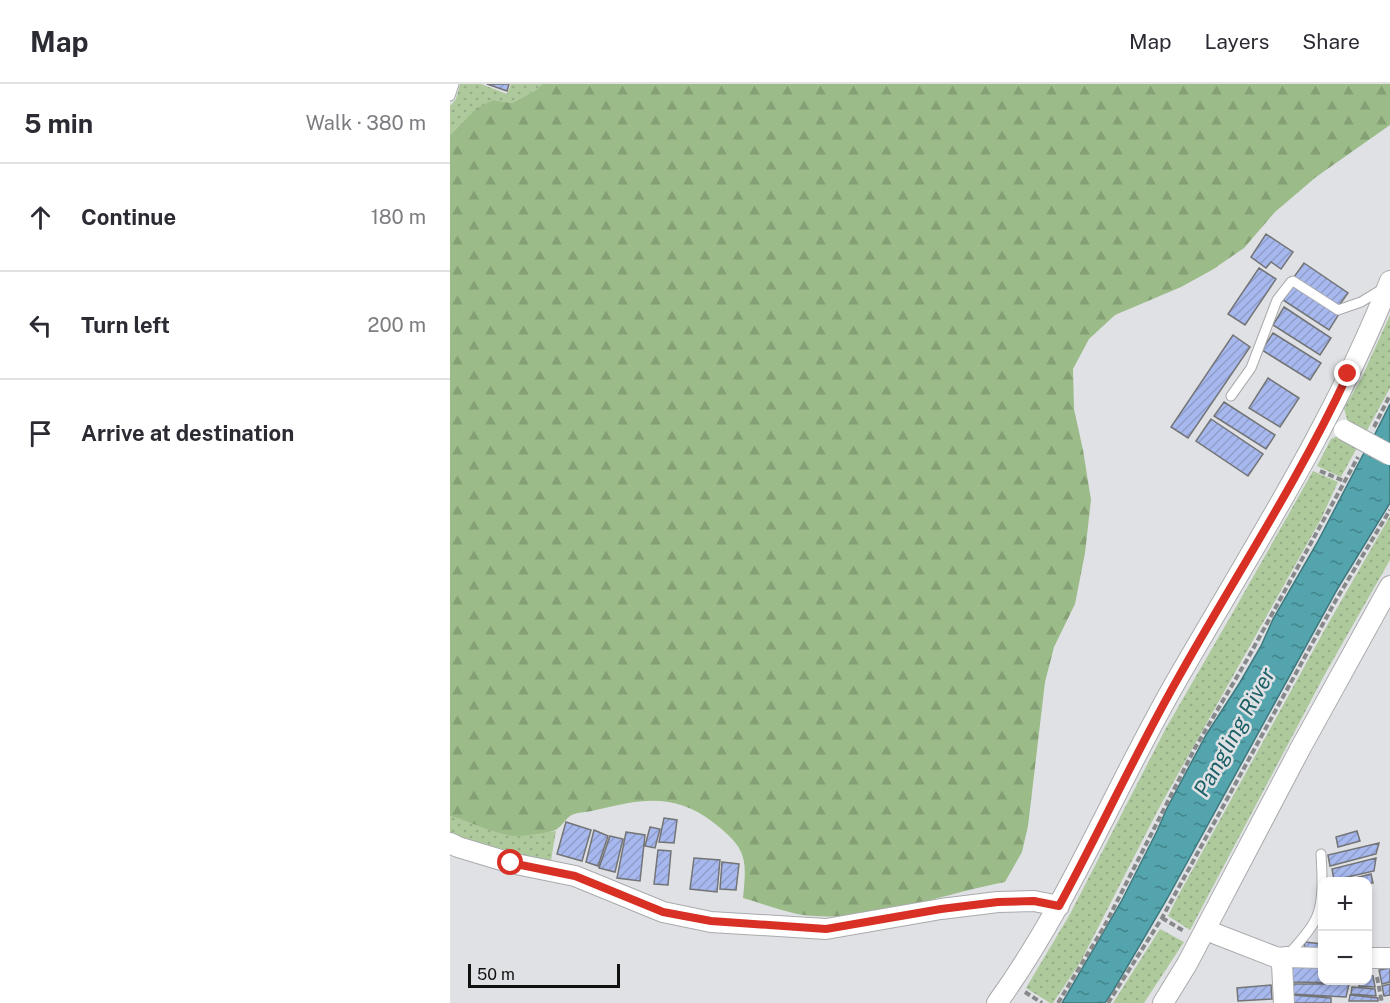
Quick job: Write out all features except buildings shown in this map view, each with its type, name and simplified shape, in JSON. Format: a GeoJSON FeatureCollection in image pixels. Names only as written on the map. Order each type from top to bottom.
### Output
{"type":"FeatureCollection","features":[{"type":"Feature","properties":{"kind":"street"},"geometry":{"type":"LineString","coordinates":[[997,1003],[1059,906],[1178,678],[1277,511],[1326,421],[1389,283]]}},
{"type":"Feature","properties":{"kind":"street"},"geometry":{"type":"LineString","coordinates":[[1326,421],[1390,455]]}},
{"type":"Feature","properties":{"kind":"street"},"geometry":{"type":"LineString","coordinates":[[1163,1003],[1199,932],[1390,585]]}},
{"type":"Feature","properties":{"kind":"street"},"geometry":{"type":"LineString","coordinates":[[450,843],[511,863],[575,876],[663,912],[711,921],[826,929],[941,909],[998,902],[1034,901],[1059,906]]}},
{"type":"Feature","properties":{"kind":"street"},"geometry":{"type":"LineString","coordinates":[[1199,932],[1216,934],[1283,957],[1318,958]]}},
{"type":"Feature","properties":{"kind":"street"},"geometry":{"type":"LineString","coordinates":[[1283,957],[1284,1003]]}},
{"type":"Feature","properties":{"kind":"lane"},"geometry":{"type":"LineString","coordinates":[[450,96],[454,84]]}},
{"type":"Feature","properties":{"kind":"lane"},"geometry":{"type":"LineString","coordinates":[[1231,396],[1251,368],[1277,300],[1290,282],[1293,281],[1338,310],[1360,302],[1389,283]]}},
{"type":"Feature","properties":{"kind":"lane"},"geometry":{"type":"LineString","coordinates":[[1283,957],[1307,933],[1317,916],[1322,854]]}},
{"type":"Feature","properties":{"kind":"path"},"geometry":{"type":"LineString","coordinates":[[1372,430],[1390,395]]}},
{"type":"Feature","properties":{"kind":"path"},"geometry":{"type":"LineString","coordinates":[[1058,1003],[1108,920],[1195,748],[1248,658],[1363,448]]}},
{"type":"Feature","properties":{"kind":"path"},"geometry":{"type":"LineString","coordinates":[[1315,468],[1344,481]]}},
{"type":"Feature","properties":{"kind":"path"},"geometry":{"type":"LineString","coordinates":[[1108,1003],[1162,918],[1336,600],[1390,510]]}},
{"type":"Feature","properties":{"kind":"path"},"geometry":{"type":"LineString","coordinates":[[1162,918],[1199,932]]}},
{"type":"Feature","properties":{"kind":"path"},"geometry":{"type":"LineString","coordinates":[[1377,958],[1382,1003]]}},
{"type":"Feature","properties":{"kind":"path"},"geometry":{"type":"LineString","coordinates":[[1024,992],[1042,1003]]}},
{"type":"Feature","properties":{"kind":"green space"},"geometry":{"type":"Polygon","coordinates":[[[460,84],[481,84],[507,94],[511,84],[542,84],[536,90],[512,103],[494,100],[463,122],[450,135],[450,106],[456,99],[460,84]]]}},
{"type":"Feature","properties":{"kind":"green space"},"geometry":{"type":"Polygon","coordinates":[[[542,84],[1390,84],[1390,125],[1316,177],[1275,212],[1244,248],[1212,270],[1181,287],[1115,315],[1089,339],[1073,369],[1074,409],[1091,500],[1085,553],[1075,604],[1054,647],[1045,682],[1028,826],[1022,852],[1005,882],[862,914],[805,915],[743,898],[744,864],[739,848],[733,840],[700,813],[671,802],[643,801],[577,813],[554,830],[520,836],[499,833],[450,816],[450,135],[477,108],[494,100],[512,103],[536,90],[542,84]]]}},
{"type":"Feature","properties":{"kind":"green space"},"geometry":{"type":"Polygon","coordinates":[[[1390,315],[1390,388],[1365,434],[1348,423],[1344,408],[1361,379],[1390,315]]]}},
{"type":"Feature","properties":{"kind":"green space"},"geometry":{"type":"Polygon","coordinates":[[[1339,435],[1359,444],[1341,477],[1317,466],[1331,439],[1339,435]]]}},
{"type":"Feature","properties":{"kind":"green space"},"geometry":{"type":"Polygon","coordinates":[[[1313,471],[1338,482],[1321,519],[1159,808],[1081,961],[1053,1003],[1050,1003],[1026,988],[1070,914],[1166,728],[1313,471]]]}},
{"type":"Feature","properties":{"kind":"green space"},"geometry":{"type":"Polygon","coordinates":[[[1390,516],[1390,560],[1325,674],[1190,930],[1168,916],[1325,629],[1390,516]]]}},
{"type":"Feature","properties":{"kind":"green space"},"geometry":{"type":"Polygon","coordinates":[[[450,816],[517,836],[556,831],[550,866],[508,857],[450,834],[450,816]]]}},
{"type":"Feature","properties":{"kind":"green space"},"geometry":{"type":"Polygon","coordinates":[[[1160,929],[1184,942],[1144,1003],[1113,1003],[1160,929]]]}},
{"type":"Feature","properties":{"kind":"water"},"geometry":{"type":"Polygon","coordinates":[[[1390,404],[1390,448],[1373,438],[1390,404]]]}},
{"type":"Feature","properties":{"kind":"water","name":"Pangling River"},"geometry":{"type":"Polygon","coordinates":[[[1366,449],[1390,463],[1390,503],[1338,588],[1167,899],[1113,991],[1105,1003],[1062,1003],[1121,902],[1206,735],[1261,646],[1273,619],[1317,543],[1366,449]]]}},
{"type":"Feature","properties":{"kind":"route"},"geometry":{"type":"LineString","coordinates":[[511,863],[575,876],[663,912],[685,918],[807,929],[826,929],[941,909],[998,902],[1034,901],[1059,906],[1178,678],[1305,463],[1348,374]]}}]}
